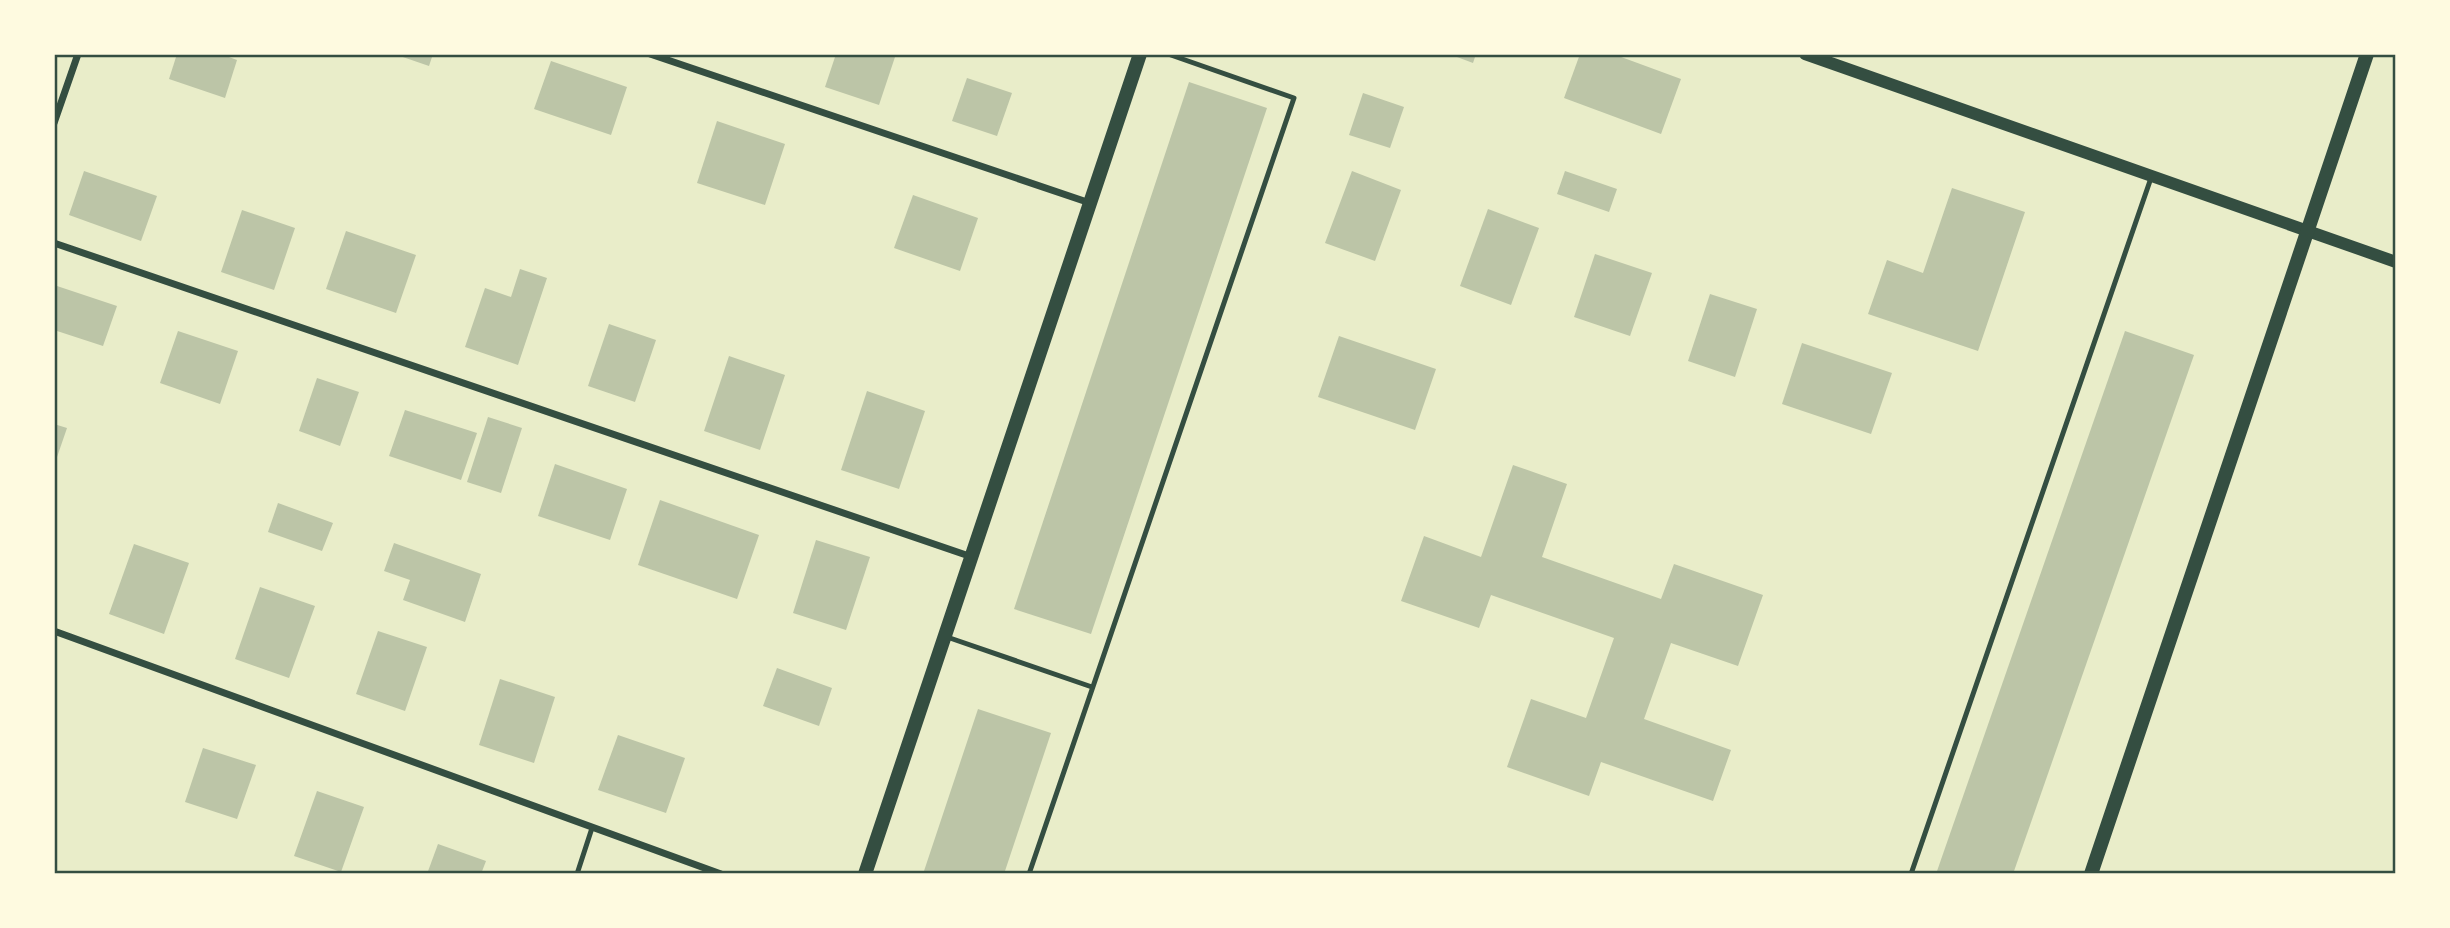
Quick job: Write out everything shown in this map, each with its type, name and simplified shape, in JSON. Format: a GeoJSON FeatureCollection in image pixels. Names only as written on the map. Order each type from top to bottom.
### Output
{"type":"FeatureCollection","features":[{"type":"Feature","properties":{"kind":"main road"},"geometry":{"type":"LineString","coordinates":[[865,874],[1140,54]]}},
{"type":"Feature","properties":{"kind":"main road"},"geometry":{"type":"LineString","coordinates":[[2091,874],[2367,54]]}},
{"type":"Feature","properties":{"kind":"street"},"geometry":{"type":"LineString","coordinates":[[54,124],[78,54]]}},
{"type":"Feature","properties":{"kind":"street"},"geometry":{"type":"LineString","coordinates":[[650,54],[1091,203]]}},
{"type":"Feature","properties":{"kind":"street"},"geometry":{"type":"LineString","coordinates":[[1805,54],[2396,262]]}},
{"type":"Feature","properties":{"kind":"street"},"geometry":{"type":"LineString","coordinates":[[54,243],[972,557]]}},
{"type":"Feature","properties":{"kind":"street"},"geometry":{"type":"LineString","coordinates":[[54,631],[721,874]]}},
{"type":"Feature","properties":{"kind":"lane"},"geometry":{"type":"LineString","coordinates":[[1029,874],[1294,98],[1168,54]]}},
{"type":"Feature","properties":{"kind":"lane"},"geometry":{"type":"LineString","coordinates":[[1911,874],[2152,175]]}},
{"type":"Feature","properties":{"kind":"lane"},"geometry":{"type":"LineString","coordinates":[[946,637],[1093,687]]}},
{"type":"Feature","properties":{"kind":"lane"},"geometry":{"type":"LineString","coordinates":[[577,874],[592,828]]}},
{"type":"Feature","properties":{"kind":"building"},"geometry":{"type":"Polygon","coordinates":[[[177,54],[221,54],[237,60],[225,98],[169,79],[177,54]]]}},
{"type":"Feature","properties":{"kind":"building"},"geometry":{"type":"Polygon","coordinates":[[[394,54],[433,54],[429,66],[394,54]]]}},
{"type":"Feature","properties":{"kind":"building"},"geometry":{"type":"Polygon","coordinates":[[[836,54],[896,54],[879,105],[825,87],[836,54]]]}},
{"type":"Feature","properties":{"kind":"building"},"geometry":{"type":"Polygon","coordinates":[[[1449,54],[1476,54],[1473,63],[1449,54]]]}},
{"type":"Feature","properties":{"kind":"building"},"geometry":{"type":"Polygon","coordinates":[[[1580,54],[1613,54],[1681,79],[1661,134],[1564,98],[1580,54]]]}},
{"type":"Feature","properties":{"kind":"building"},"geometry":{"type":"Polygon","coordinates":[[[551,61],[627,87],[611,135],[534,109],[551,61]]]}},
{"type":"Feature","properties":{"kind":"building"},"geometry":{"type":"Polygon","coordinates":[[[967,78],[1012,93],[997,136],[952,121],[967,78]]]}},
{"type":"Feature","properties":{"kind":"building"},"geometry":{"type":"Polygon","coordinates":[[[1189,82],[1267,108],[1091,634],[1014,609],[1189,82]]]}},
{"type":"Feature","properties":{"kind":"building"},"geometry":{"type":"Polygon","coordinates":[[[1363,93],[1404,107],[1390,148],[1349,135],[1363,93]]]}},
{"type":"Feature","properties":{"kind":"building"},"geometry":{"type":"Polygon","coordinates":[[[717,121],[785,144],[765,205],[697,183],[717,121]]]}},
{"type":"Feature","properties":{"kind":"building"},"geometry":{"type":"Polygon","coordinates":[[[84,171],[157,196],[141,241],[69,215],[84,171]]]}},
{"type":"Feature","properties":{"kind":"building"},"geometry":{"type":"Polygon","coordinates":[[[1352,171],[1401,190],[1375,261],[1325,243],[1352,171]]]}},
{"type":"Feature","properties":{"kind":"building"},"geometry":{"type":"Polygon","coordinates":[[[1565,171],[1617,189],[1609,212],[1557,194],[1565,171]]]}},
{"type":"Feature","properties":{"kind":"building"},"geometry":{"type":"Polygon","coordinates":[[[1952,188],[2025,212],[1978,351],[1868,314],[1887,260],[1923,273],[1952,188]]]}},
{"type":"Feature","properties":{"kind":"building"},"geometry":{"type":"Polygon","coordinates":[[[913,195],[978,218],[960,271],[894,248],[913,195]]]}},
{"type":"Feature","properties":{"kind":"building"},"geometry":{"type":"Polygon","coordinates":[[[1488,209],[1539,228],[1511,305],[1460,286],[1488,209]]]}},
{"type":"Feature","properties":{"kind":"building"},"geometry":{"type":"Polygon","coordinates":[[[242,210],[295,228],[274,290],[221,272],[242,210]]]}},
{"type":"Feature","properties":{"kind":"building"},"geometry":{"type":"Polygon","coordinates":[[[346,231],[416,255],[396,313],[326,289],[346,231]]]}},
{"type":"Feature","properties":{"kind":"building"},"geometry":{"type":"Polygon","coordinates":[[[1595,254],[1652,273],[1630,336],[1574,317],[1595,254]]]}},
{"type":"Feature","properties":{"kind":"building"},"geometry":{"type":"Polygon","coordinates":[[[520,269],[547,278],[518,365],[465,347],[485,288],[511,297],[520,269]]]}},
{"type":"Feature","properties":{"kind":"building"},"geometry":{"type":"Polygon","coordinates":[[[54,285],[117,306],[103,346],[54,330],[54,285]]]}},
{"type":"Feature","properties":{"kind":"building"},"geometry":{"type":"Polygon","coordinates":[[[1710,294],[1757,309],[1735,377],[1688,361],[1710,294]]]}},
{"type":"Feature","properties":{"kind":"building"},"geometry":{"type":"Polygon","coordinates":[[[609,324],[656,340],[635,402],[588,386],[609,324]]]}},
{"type":"Feature","properties":{"kind":"building"},"geometry":{"type":"Polygon","coordinates":[[[178,331],[238,351],[220,404],[160,383],[178,331]]]}},
{"type":"Feature","properties":{"kind":"building"},"geometry":{"type":"Polygon","coordinates":[[[2125,331],[2194,355],[2013,874],[1936,874],[2125,331]]]}},
{"type":"Feature","properties":{"kind":"building"},"geometry":{"type":"Polygon","coordinates":[[[1339,336],[1436,369],[1415,430],[1318,397],[1339,336]]]}},
{"type":"Feature","properties":{"kind":"building"},"geometry":{"type":"Polygon","coordinates":[[[1802,343],[1892,373],[1871,434],[1782,404],[1802,343]]]}},
{"type":"Feature","properties":{"kind":"building"},"geometry":{"type":"Polygon","coordinates":[[[729,356],[785,375],[760,450],[704,431],[729,356]]]}},
{"type":"Feature","properties":{"kind":"building"},"geometry":{"type":"Polygon","coordinates":[[[317,378],[359,392],[340,446],[299,431],[317,378]]]}},
{"type":"Feature","properties":{"kind":"building"},"geometry":{"type":"Polygon","coordinates":[[[867,391],[925,411],[899,489],[841,470],[867,391]]]}},
{"type":"Feature","properties":{"kind":"building"},"geometry":{"type":"Polygon","coordinates":[[[405,410],[477,433],[461,480],[389,456],[405,410]]]}},
{"type":"Feature","properties":{"kind":"building"},"geometry":{"type":"Polygon","coordinates":[[[488,417],[522,428],[501,493],[467,482],[488,417]]]}},
{"type":"Feature","properties":{"kind":"building"},"geometry":{"type":"Polygon","coordinates":[[[54,424],[67,428],[55,463],[54,463],[54,424]]]}},
{"type":"Feature","properties":{"kind":"building"},"geometry":{"type":"Polygon","coordinates":[[[555,464],[627,489],[610,540],[538,516],[555,464]]]}},
{"type":"Feature","properties":{"kind":"building"},"geometry":{"type":"Polygon","coordinates":[[[1513,465],[1567,484],[1542,557],[1661,599],[1674,564],[1763,595],[1738,666],[1671,643],[1644,719],[1731,750],[1713,801],[1601,762],[1589,796],[1507,767],[1531,699],[1586,718],[1614,638],[1491,595],[1479,628],[1401,601],[1424,536],[1481,557],[1513,465]]]}},
{"type":"Feature","properties":{"kind":"building"},"geometry":{"type":"Polygon","coordinates":[[[660,500],[759,535],[737,599],[638,565],[660,500]]]}},
{"type":"Feature","properties":{"kind":"building"},"geometry":{"type":"Polygon","coordinates":[[[278,503],[333,523],[322,551],[268,532],[278,503]]]}},
{"type":"Feature","properties":{"kind":"building"},"geometry":{"type":"Polygon","coordinates":[[[816,540],[870,557],[846,630],[793,613],[816,540]]]}},
{"type":"Feature","properties":{"kind":"building"},"geometry":{"type":"Polygon","coordinates":[[[394,543],[481,574],[465,622],[403,600],[410,580],[384,571],[394,543]]]}},
{"type":"Feature","properties":{"kind":"building"},"geometry":{"type":"Polygon","coordinates":[[[134,544],[189,563],[164,634],[109,614],[134,544]]]}},
{"type":"Feature","properties":{"kind":"building"},"geometry":{"type":"Polygon","coordinates":[[[260,587],[315,606],[289,678],[235,659],[260,587]]]}},
{"type":"Feature","properties":{"kind":"building"},"geometry":{"type":"Polygon","coordinates":[[[378,631],[427,647],[405,711],[356,694],[378,631]]]}},
{"type":"Feature","properties":{"kind":"building"},"geometry":{"type":"Polygon","coordinates":[[[777,668],[832,688],[819,726],[763,706],[777,668]]]}},
{"type":"Feature","properties":{"kind":"building"},"geometry":{"type":"Polygon","coordinates":[[[500,679],[555,697],[534,763],[479,745],[500,679]]]}},
{"type":"Feature","properties":{"kind":"building"},"geometry":{"type":"Polygon","coordinates":[[[978,709],[1051,733],[1004,874],[923,874],[978,709]]]}},
{"type":"Feature","properties":{"kind":"building"},"geometry":{"type":"Polygon","coordinates":[[[618,735],[685,758],[666,813],[598,790],[618,735]]]}},
{"type":"Feature","properties":{"kind":"building"},"geometry":{"type":"Polygon","coordinates":[[[203,748],[256,765],[237,819],[185,802],[203,748]]]}},
{"type":"Feature","properties":{"kind":"building"},"geometry":{"type":"Polygon","coordinates":[[[317,791],[364,807],[341,872],[294,856],[317,791]]]}},
{"type":"Feature","properties":{"kind":"building"},"geometry":{"type":"Polygon","coordinates":[[[438,844],[486,861],[481,874],[427,874],[438,844]]]}}]}
